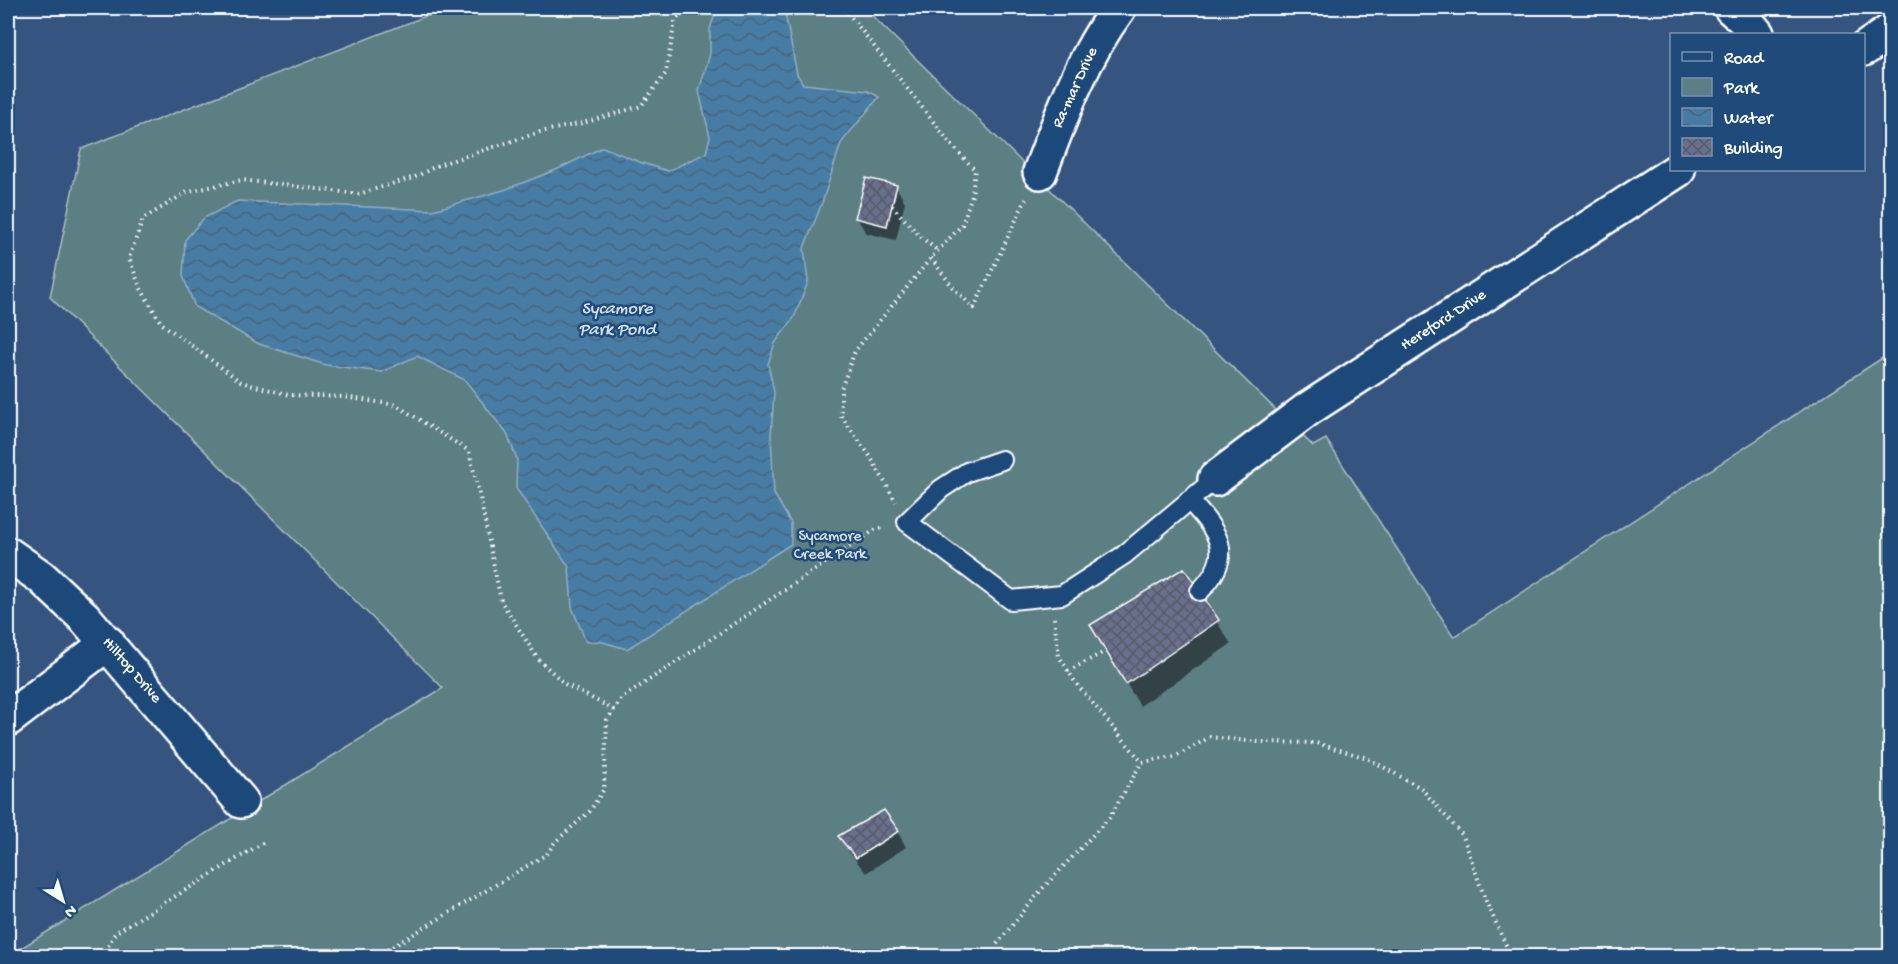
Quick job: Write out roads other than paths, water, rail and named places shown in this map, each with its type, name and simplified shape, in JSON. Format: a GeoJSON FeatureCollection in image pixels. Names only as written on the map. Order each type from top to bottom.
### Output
{"type":"FeatureCollection","features":[{"type":"Feature","properties":{"kind":"street","name":"Ra-mar Drive"},"geometry":{"type":"LineString","coordinates":[[1040,172],[1072,91],[1092,52],[1119,8]]}},
{"type":"Feature","properties":{"kind":"street"},"geometry":{"type":"LineString","coordinates":[[1731,8],[1756,33]]}},
{"type":"Feature","properties":{"kind":"street"},"geometry":{"type":"LineString","coordinates":[[1865,48],[1890,31]]}},
{"type":"Feature","properties":{"kind":"street","name":"Hereford Drive"},"geometry":{"type":"LineString","coordinates":[[1215,479],[1308,409],[1676,171]]}},
{"type":"Feature","properties":{"kind":"street","name":"Hilltop Drive"},"geometry":{"type":"LineString","coordinates":[[8,554],[41,577],[85,618],[242,801]]}},
{"type":"Feature","properties":{"kind":"street"},"geometry":{"type":"LineString","coordinates":[[8,719],[108,643]]}},
{"type":"Feature","properties":{"kind":"lane"},"geometry":{"type":"LineString","coordinates":[[1002,460],[967,472],[940,489],[908,522],[1011,600],[1062,595],[1124,555],[1215,479]]}},
{"type":"Feature","properties":{"kind":"lane"},"geometry":{"type":"LineString","coordinates":[[1190,500],[1208,521],[1221,545],[1219,564],[1212,579],[1200,591]]}},
{"type":"Feature","properties":{"kind":"water","name":"Sycamore Park Pond"},"geometry":{"type":"Polygon","coordinates":[[[717,8],[784,8],[797,74],[803,84],[868,91],[879,97],[841,143],[822,203],[804,248],[808,282],[794,318],[775,343],[768,364],[774,392],[771,435],[774,494],[791,523],[791,544],[627,649],[599,641],[586,642],[572,607],[569,567],[516,488],[517,459],[507,434],[465,380],[417,356],[382,372],[326,365],[259,344],[195,307],[183,276],[185,240],[204,218],[237,201],[433,210],[504,190],[556,170],[603,147],[668,171],[706,153],[710,137],[699,91],[710,54],[710,29],[717,8]]]}},
{"type":"Feature","properties":{"kind":"park label","name":"Sycamore Creek Park"},"geometry":{"type":"Point","coordinates":[830,546]}}]}
